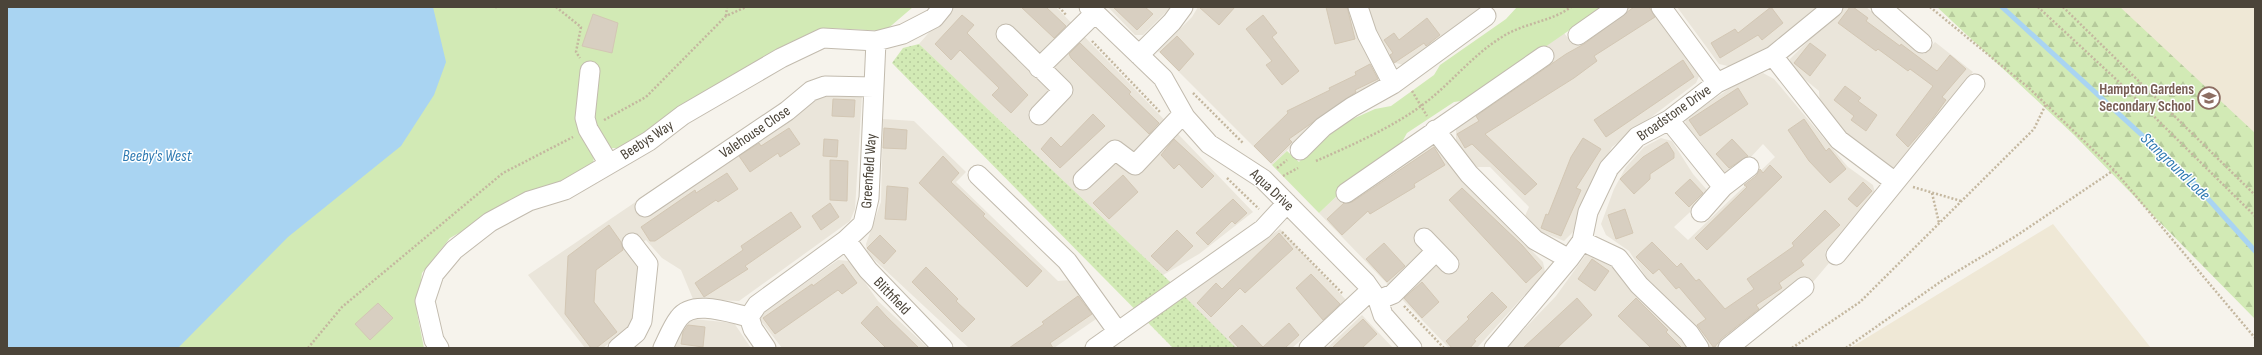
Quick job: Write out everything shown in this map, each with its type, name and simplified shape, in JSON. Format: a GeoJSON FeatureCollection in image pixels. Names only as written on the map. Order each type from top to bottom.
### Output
{"type":"FeatureCollection","features":[{"type":"Feature","properties":{"kind":"street","name":"Beebys Way"},"geometry":{"type":"LineString","coordinates":[[439,348],[434,340],[425,301],[434,274],[454,250],[490,222],[529,201],[565,190],[648,141],[683,115],[795,51],[823,38],[876,42],[910,31],[934,18],[943,7]]}},
{"type":"Feature","properties":{"kind":"street"},"geometry":{"type":"LineString","coordinates":[[1139,55],[1172,22],[1183,7]]}},
{"type":"Feature","properties":{"kind":"street"},"geometry":{"type":"LineString","coordinates":[[1358,7],[1366,34],[1398,81]]}},
{"type":"Feature","properties":{"kind":"street"},"geometry":{"type":"LineString","coordinates":[[1578,35],[1618,7]]}},
{"type":"Feature","properties":{"kind":"street"},"geometry":{"type":"LineString","coordinates":[[1661,7],[1717,83]]}},
{"type":"Feature","properties":{"kind":"street","name":"Broadstone Drive"},"geometry":{"type":"LineString","coordinates":[[1494,348],[1569,259],[1582,241],[1588,212],[1609,168],[1637,136],[1668,120],[1717,83],[1773,56],[1833,7]]}},
{"type":"Feature","properties":{"kind":"street"},"geometry":{"type":"LineString","coordinates":[[1881,7],[1922,43]]}},
{"type":"Feature","properties":{"kind":"street"},"geometry":{"type":"LineString","coordinates":[[1039,68],[1092,10]]}},
{"type":"Feature","properties":{"kind":"street","name":"Aqua Drive"},"geometry":{"type":"LineString","coordinates":[[1092,10],[1163,78],[1183,114],[1199,134],[1219,152],[1271,179],[1287,203],[1375,295],[1384,315],[1412,348]]}},
{"type":"Feature","properties":{"kind":"street"},"geometry":{"type":"LineString","coordinates":[[1305,160],[1322,127],[1352,107],[1398,81],[1486,16]]}},
{"type":"Feature","properties":{"kind":"street"},"geometry":{"type":"LineString","coordinates":[[1006,34],[1063,90],[1039,115]]}},
{"type":"Feature","properties":{"kind":"street","name":"Greenfield Way"},"geometry":{"type":"LineString","coordinates":[[749,317],[757,305],[846,240],[863,224],[868,208],[876,42]]}},
{"type":"Feature","properties":{"kind":"street"},"geometry":{"type":"LineString","coordinates":[[1346,192],[1544,56]]}},
{"type":"Feature","properties":{"kind":"street"},"geometry":{"type":"LineString","coordinates":[[1773,56],[1839,140],[1895,182]]}},
{"type":"Feature","properties":{"kind":"street"},"geometry":{"type":"LineString","coordinates":[[590,71],[585,118],[588,129],[609,164]]}},
{"type":"Feature","properties":{"kind":"street"},"geometry":{"type":"LineString","coordinates":[[1836,255],[1975,84]]}},
{"type":"Feature","properties":{"kind":"street","name":"Valehouse Close"},"geometry":{"type":"LineString","coordinates":[[645,207],[787,111],[811,91],[825,86],[874,87]]}},
{"type":"Feature","properties":{"kind":"street"},"geometry":{"type":"LineString","coordinates":[[1083,180],[1115,150],[1135,165],[1183,114]]}},
{"type":"Feature","properties":{"kind":"street"},"geometry":{"type":"LineString","coordinates":[[1668,120],[1723,187]]}},
{"type":"Feature","properties":{"kind":"street"},"geometry":{"type":"LineString","coordinates":[[1435,130],[1469,174],[1535,240],[1569,259]]}},
{"type":"Feature","properties":{"kind":"street"},"geometry":{"type":"LineString","coordinates":[[1702,212],[1723,187],[1749,168]]}},
{"type":"Feature","properties":{"kind":"street"},"geometry":{"type":"LineString","coordinates":[[978,175],[1067,261],[1118,332]]}},
{"type":"Feature","properties":{"kind":"street"},"geometry":{"type":"LineString","coordinates":[[1095,348],[1263,229],[1287,203]]}},
{"type":"Feature","properties":{"kind":"street","name":"Blithfield"},"geometry":{"type":"LineString","coordinates":[[846,240],[871,274],[943,348]]}},
{"type":"Feature","properties":{"kind":"street"},"geometry":{"type":"LineString","coordinates":[[1582,241],[1618,258],[1639,285],[1689,333],[1699,348]]}},
{"type":"Feature","properties":{"kind":"street"},"geometry":{"type":"LineString","coordinates":[[618,348],[636,332],[642,321],[648,264],[632,243]]}},
{"type":"Feature","properties":{"kind":"street"},"geometry":{"type":"LineString","coordinates":[[1309,348],[1375,295],[1392,294],[1436,251]]}},
{"type":"Feature","properties":{"kind":"street"},"geometry":{"type":"LineString","coordinates":[[1728,348],[1804,287]]}},
{"type":"Feature","properties":{"kind":"street"},"geometry":{"type":"LineString","coordinates":[[663,348],[679,317],[691,309],[711,310],[749,317],[753,330],[766,348]]}},
{"type":"Feature","properties":{"kind":"path"},"geometry":{"type":"LineString","coordinates":[[556,7],[581,27],[576,52],[590,71]]}},
{"type":"Feature","properties":{"kind":"path"},"geometry":{"type":"LineString","coordinates":[[726,16],[727,7]]}},
{"type":"Feature","properties":{"kind":"path"},"geometry":{"type":"LineString","coordinates":[[308,348],[342,307],[503,174],[646,97],[726,16],[746,7]]}},
{"type":"Feature","properties":{"kind":"path"},"geometry":{"type":"LineString","coordinates":[[1271,179],[1305,160],[1356,143],[1421,106],[1462,67],[1502,37],[1522,26],[1563,13],[1571,7]]}},
{"type":"Feature","properties":{"kind":"path"},"geometry":{"type":"LineString","coordinates":[[1930,7],[2029,88],[2114,170],[2255,338]]}},
{"type":"Feature","properties":{"kind":"path"},"geometry":{"type":"LineString","coordinates":[[2038,7],[2118,81],[2255,216]]}},
{"type":"Feature","properties":{"kind":"path"},"geometry":{"type":"LineString","coordinates":[[2063,7],[2255,195]]}},
{"type":"Feature","properties":{"kind":"path"},"geometry":{"type":"LineString","coordinates":[[1398,81],[1421,106],[1435,130]]}},
{"type":"Feature","properties":{"kind":"path"},"geometry":{"type":"LineString","coordinates":[[1792,348],[1860,302],[2034,129],[2046,104]]}},
{"type":"Feature","properties":{"kind":"path"},"geometry":{"type":"LineString","coordinates":[[1271,179],[1305,160]]}},
{"type":"Feature","properties":{"kind":"path"},"geometry":{"type":"LineString","coordinates":[[1846,348],[1942,280],[2016,236],[2114,170]]}},
{"type":"Feature","properties":{"kind":"path"},"geometry":{"type":"LineString","coordinates":[[1895,182],[1961,201]]}},
{"type":"Feature","properties":{"kind":"path"},"geometry":{"type":"LineString","coordinates":[[1932,193],[1939,223]]}},
{"type":"Feature","properties":{"kind":"shaded area"},"geometry":{"type":"Polygon","coordinates":[[[951,7],[1056,7],[1253,212],[1199,254],[1163,275],[919,44],[951,7]]]}},
{"type":"Feature","properties":{"kind":"shaded area"},"geometry":{"type":"Polygon","coordinates":[[[1108,7],[1171,7],[1143,35],[1135,35],[1108,7]]]}},
{"type":"Feature","properties":{"kind":"shaded area"},"geometry":{"type":"Polygon","coordinates":[[[1198,7],[1353,7],[1382,81],[1315,123],[1272,165],[1158,51],[1192,17],[1198,7]]]}},
{"type":"Feature","properties":{"kind":"shaded area"},"geometry":{"type":"Polygon","coordinates":[[[1368,7],[1489,7],[1404,65],[1391,62],[1372,23],[1368,7]]]}},
{"type":"Feature","properties":{"kind":"shaded area"},"geometry":{"type":"Polygon","coordinates":[[[1627,7],[1655,7],[1700,74],[1696,83],[1612,147],[1591,184],[1573,232],[1564,241],[1537,230],[1525,216],[1529,207],[1490,167],[1477,167],[1456,144],[1456,126],[1552,58],[1545,46],[1564,33],[1572,43],[1627,7]]]}},
{"type":"Feature","properties":{"kind":"shaded area"},"geometry":{"type":"Polygon","coordinates":[[[1677,7],[1817,7],[1769,47],[1732,67],[1719,64],[1677,7]]]}},
{"type":"Feature","properties":{"kind":"shaded area"},"geometry":{"type":"Polygon","coordinates":[[[1842,7],[1866,7],[1924,54],[1935,42],[1973,72],[1900,169],[1888,171],[1833,123],[1820,105],[1819,91],[1791,68],[1790,59],[1842,7]]]}},
{"type":"Feature","properties":{"kind":"shaded area","name":"Hampton Gardens Secondary School"},"geometry":{"type":"Polygon","coordinates":[[[2073,7],[2255,7],[2255,189],[2073,7]]]}},
{"type":"Feature","properties":{"kind":"shaded area"},"geometry":{"type":"Polygon","coordinates":[[[1763,73],[1774,79],[1848,167],[1873,185],[1876,197],[1825,252],[1829,263],[1813,282],[1802,284],[1720,348],[1708,348],[1688,317],[1675,311],[1650,283],[1629,251],[1606,235],[1601,224],[1614,189],[1626,167],[1644,147],[1661,138],[1672,141],[1693,174],[1707,190],[1704,199],[1674,227],[1688,240],[1775,157],[1763,144],[1736,173],[1725,176],[1700,141],[1687,132],[1685,119],[1733,86],[1763,73]]]}},
{"type":"Feature","properties":{"kind":"shaded area"},"geometry":{"type":"Polygon","coordinates":[[[821,92],[862,95],[855,209],[850,221],[739,301],[693,299],[681,270],[662,258],[646,240],[628,252],[642,271],[631,326],[603,348],[585,348],[528,275],[637,201],[645,215],[821,92]]]}},
{"type":"Feature","properties":{"kind":"shaded area"},"geometry":{"type":"Polygon","coordinates":[[[883,119],[914,121],[966,172],[956,182],[1058,281],[1071,280],[1099,317],[1054,348],[969,348],[867,253],[866,244],[881,202],[883,119]]]}},
{"type":"Feature","properties":{"kind":"shaded area"},"geometry":{"type":"Polygon","coordinates":[[[1427,143],[1437,143],[1458,176],[1543,262],[1545,272],[1477,348],[1449,348],[1319,213],[1340,193],[1427,143]]]}},
{"type":"Feature","properties":{"kind":"shaded area"},"geometry":{"type":"Polygon","coordinates":[[[2053,224],[2151,348],[1850,348],[2053,224]]]}},
{"type":"Feature","properties":{"kind":"shaded area"},"geometry":{"type":"Polygon","coordinates":[[[1280,229],[1347,301],[1292,348],[1236,348],[1181,296],[1280,229]]]}},
{"type":"Feature","properties":{"kind":"shaded area"},"geometry":{"type":"Polygon","coordinates":[[[1587,253],[1617,270],[1631,288],[1689,348],[1506,348],[1556,296],[1587,253]]]}},
{"type":"Feature","properties":{"kind":"shaded area"},"geometry":{"type":"Polygon","coordinates":[[[838,260],[850,261],[878,301],[928,348],[782,348],[761,321],[761,314],[838,260]]]}},
{"type":"Feature","properties":{"kind":"shaded area"},"geometry":{"type":"Polygon","coordinates":[[[1362,315],[1393,348],[1327,348],[1362,315]]]}},
{"type":"Feature","properties":{"kind":"shaded area"},"geometry":{"type":"Polygon","coordinates":[[[693,319],[734,323],[751,348],[672,348],[684,322],[693,319]]]}},
{"type":"Feature","properties":{"kind":"green space"},"geometry":{"type":"Polygon","coordinates":[[[7,7],[913,7],[885,31],[829,28],[676,112],[624,149],[613,148],[594,155],[593,166],[555,189],[522,198],[450,238],[422,273],[417,313],[424,348],[7,348],[7,7]]]}},
{"type":"Feature","properties":{"kind":"green space"},"geometry":{"type":"Polygon","coordinates":[[[1517,7],[1603,7],[1468,100],[1454,102],[1407,133],[1402,142],[1340,193],[1319,213],[1272,165],[1287,151],[1299,162],[1326,131],[1375,109],[1391,106],[1434,75],[1440,65],[1506,19],[1517,7]]]}},
{"type":"Feature","properties":{"kind":"green space"},"geometry":{"type":"Polygon","coordinates":[[[1937,7],[2120,7],[2255,133],[2255,319],[2074,135],[1937,7]]]}},
{"type":"Feature","properties":{"kind":"green space"},"geometry":{"type":"Polygon","coordinates":[[[919,44],[1163,275],[1236,348],[1173,348],[892,63],[903,48],[919,44]]]}},
{"type":"Feature","properties":{"kind":"water","name":"Beeby's West"},"geometry":{"type":"Polygon","coordinates":[[[7,7],[433,7],[446,62],[434,95],[401,146],[288,237],[178,348],[7,348],[7,7]]]}},
{"type":"Feature","properties":{"kind":"building"},"geometry":{"type":"Polygon","coordinates":[[[1021,7],[1046,7],[1066,26],[1054,38],[1021,7]]]}},
{"type":"Feature","properties":{"kind":"building"},"geometry":{"type":"Polygon","coordinates":[[[1113,7],[1145,7],[1153,14],[1137,30],[1113,7]]]}},
{"type":"Feature","properties":{"kind":"building"},"geometry":{"type":"Polygon","coordinates":[[[1199,7],[1235,7],[1219,25],[1199,7]]]}},
{"type":"Feature","properties":{"kind":"building"},"geometry":{"type":"Polygon","coordinates":[[[1326,7],[1347,7],[1355,39],[1335,44],[1326,7]]]}},
{"type":"Feature","properties":{"kind":"building"},"geometry":{"type":"Polygon","coordinates":[[[1634,7],[1649,7],[1655,17],[1594,56],[1597,61],[1574,78],[1485,134],[1537,184],[1525,195],[1472,144],[1465,148],[1457,134],[1479,121],[1476,116],[1566,54],[1584,44],[1634,7]]]}},
{"type":"Feature","properties":{"kind":"building"},"geometry":{"type":"Polygon","coordinates":[[[1771,7],[1783,23],[1762,40],[1758,35],[1720,58],[1711,43],[1735,29],[1738,33],[1771,7]]]}},
{"type":"Feature","properties":{"kind":"building"},"geometry":{"type":"Polygon","coordinates":[[[1850,7],[1853,7],[1868,18],[1866,21],[1900,46],[1901,44],[1937,71],[1950,55],[1966,69],[1942,97],[1946,100],[1933,118],[1908,147],[1896,135],[1933,86],[1910,69],[1908,71],[1878,49],[1876,51],[1838,23],[1850,7]]]}},
{"type":"Feature","properties":{"kind":"building"},"geometry":{"type":"Polygon","coordinates":[[[593,14],[618,23],[612,53],[582,46],[593,14]]]}},
{"type":"Feature","properties":{"kind":"building"},"geometry":{"type":"Polygon","coordinates":[[[962,15],[974,25],[967,33],[1028,95],[1011,113],[992,95],[999,88],[960,50],[951,60],[935,44],[962,15]]]}},
{"type":"Feature","properties":{"kind":"building"},"geometry":{"type":"Polygon","coordinates":[[[1263,15],[1277,33],[1272,37],[1299,71],[1282,85],[1266,65],[1272,61],[1246,29],[1263,15]]]}},
{"type":"Feature","properties":{"kind":"building"},"geometry":{"type":"Polygon","coordinates":[[[1427,18],[1440,35],[1426,46],[1424,43],[1394,63],[1390,55],[1393,53],[1384,40],[1394,33],[1399,40],[1427,18]]]}},
{"type":"Feature","properties":{"kind":"building"},"geometry":{"type":"Polygon","coordinates":[[[1177,36],[1194,54],[1179,71],[1160,52],[1177,36]]]}},
{"type":"Feature","properties":{"kind":"building"},"geometry":{"type":"Polygon","coordinates":[[[1080,43],[1131,92],[1129,94],[1159,123],[1149,134],[1071,58],[1069,54],[1080,43]]]}},
{"type":"Feature","properties":{"kind":"building"},"geometry":{"type":"Polygon","coordinates":[[[1810,43],[1826,55],[1810,76],[1794,63],[1810,43]]]}},
{"type":"Feature","properties":{"kind":"building"},"geometry":{"type":"Polygon","coordinates":[[[1683,60],[1694,77],[1606,137],[1594,120],[1683,60]]]}},
{"type":"Feature","properties":{"kind":"building"},"geometry":{"type":"Polygon","coordinates":[[[1370,64],[1378,79],[1355,90],[1356,92],[1289,139],[1292,142],[1271,163],[1254,146],[1288,113],[1287,111],[1330,90],[1329,88],[1356,75],[1355,72],[1370,64]]]}},
{"type":"Feature","properties":{"kind":"building"},"geometry":{"type":"Polygon","coordinates":[[[1845,86],[1861,98],[1858,101],[1877,115],[1866,131],[1851,120],[1854,116],[1834,100],[1845,86]]]}},
{"type":"Feature","properties":{"kind":"building"},"geometry":{"type":"Polygon","coordinates":[[[1738,88],[1748,104],[1700,136],[1689,120],[1738,88]]]}},
{"type":"Feature","properties":{"kind":"building"},"geometry":{"type":"Polygon","coordinates":[[[833,99],[855,100],[854,117],[832,116],[833,99]]]}},
{"type":"Feature","properties":{"kind":"building"},"geometry":{"type":"Polygon","coordinates":[[[1093,114],[1105,126],[1060,168],[1041,149],[1051,137],[1061,147],[1093,114]]]}},
{"type":"Feature","properties":{"kind":"building"},"geometry":{"type":"Polygon","coordinates":[[[1804,119],[1826,151],[1829,148],[1846,169],[1830,183],[1809,161],[1788,130],[1804,119]]]}},
{"type":"Feature","properties":{"kind":"building"},"geometry":{"type":"Polygon","coordinates":[[[789,128],[800,144],[780,157],[778,153],[750,172],[739,156],[759,143],[761,146],[789,128]]]}},
{"type":"Feature","properties":{"kind":"building"},"geometry":{"type":"Polygon","coordinates":[[[884,128],[907,130],[906,149],[883,148],[884,128]]]}},
{"type":"Feature","properties":{"kind":"building"},"geometry":{"type":"Polygon","coordinates":[[[1583,138],[1601,149],[1576,188],[1581,190],[1561,236],[1541,228],[1546,214],[1548,215],[1571,157],[1583,138]]]}},
{"type":"Feature","properties":{"kind":"building"},"geometry":{"type":"Polygon","coordinates":[[[824,139],[838,140],[837,157],[823,156],[824,139]]]}},
{"type":"Feature","properties":{"kind":"building"},"geometry":{"type":"Polygon","coordinates":[[[1174,139],[1214,176],[1202,188],[1179,164],[1174,169],[1161,155],[1174,139]]]}},
{"type":"Feature","properties":{"kind":"building"},"geometry":{"type":"Polygon","coordinates":[[[1732,139],[1748,156],[1729,168],[1716,154],[1732,139]]]}},
{"type":"Feature","properties":{"kind":"building"},"geometry":{"type":"Polygon","coordinates":[[[1667,142],[1674,153],[1674,158],[1650,174],[1650,179],[1634,194],[1620,179],[1643,157],[1667,142]]]}},
{"type":"Feature","properties":{"kind":"building"},"geometry":{"type":"Polygon","coordinates":[[[1434,147],[1445,165],[1414,184],[1415,187],[1370,214],[1368,211],[1342,235],[1327,219],[1344,203],[1352,202],[1434,147]]]}},
{"type":"Feature","properties":{"kind":"building"},"geometry":{"type":"Polygon","coordinates":[[[943,156],[959,173],[951,182],[985,214],[983,216],[1042,271],[1027,287],[919,183],[943,156]]]}},
{"type":"Feature","properties":{"kind":"building"},"geometry":{"type":"Polygon","coordinates":[[[830,160],[848,161],[847,201],[830,200],[830,160]]]}},
{"type":"Feature","properties":{"kind":"building"},"geometry":{"type":"Polygon","coordinates":[[[1770,165],[1782,177],[1707,250],[1695,238],[1747,187],[1744,185],[1756,176],[1760,169],[1763,173],[1770,165]]]}},
{"type":"Feature","properties":{"kind":"building"},"geometry":{"type":"Polygon","coordinates":[[[727,173],[738,189],[718,202],[716,200],[655,241],[650,241],[641,227],[695,190],[696,193],[727,173]]]}},
{"type":"Feature","properties":{"kind":"building"},"geometry":{"type":"Polygon","coordinates":[[[1123,175],[1138,192],[1109,219],[1093,203],[1123,175]]]}},
{"type":"Feature","properties":{"kind":"building"},"geometry":{"type":"Polygon","coordinates":[[[1690,179],[1703,193],[1689,207],[1675,193],[1690,179]]]}},
{"type":"Feature","properties":{"kind":"building"},"geometry":{"type":"Polygon","coordinates":[[[1863,182],[1872,191],[1857,207],[1848,199],[1863,182]]]}},
{"type":"Feature","properties":{"kind":"building"},"geometry":{"type":"Polygon","coordinates":[[[887,186],[908,188],[906,220],[885,219],[887,186]]]}},
{"type":"Feature","properties":{"kind":"building"},"geometry":{"type":"Polygon","coordinates":[[[1462,188],[1522,245],[1542,268],[1526,283],[1449,200],[1462,188]]]}},
{"type":"Feature","properties":{"kind":"building"},"geometry":{"type":"Polygon","coordinates":[[[1233,199],[1247,213],[1235,224],[1232,221],[1208,245],[1196,233],[1233,199]]]}},
{"type":"Feature","properties":{"kind":"building"},"geometry":{"type":"Polygon","coordinates":[[[830,203],[839,217],[821,230],[812,216],[830,203]]]}},
{"type":"Feature","properties":{"kind":"building"},"geometry":{"type":"Polygon","coordinates":[[[1625,209],[1633,233],[1616,239],[1608,215],[1625,209]]]}},
{"type":"Feature","properties":{"kind":"building"},"geometry":{"type":"Polygon","coordinates":[[[1825,210],[1840,225],[1801,261],[1804,265],[1779,283],[1782,288],[1756,305],[1759,309],[1721,339],[1714,348],[1697,325],[1706,319],[1679,287],[1676,289],[1659,269],[1653,274],[1636,257],[1652,242],[1677,267],[1681,263],[1696,281],[1699,279],[1725,309],[1754,289],[1747,279],[1794,246],[1792,243],[1825,210]]]}},
{"type":"Feature","properties":{"kind":"building"},"geometry":{"type":"Polygon","coordinates":[[[791,212],[801,227],[745,266],[748,269],[704,297],[695,283],[743,250],[741,246],[791,212]]]}},
{"type":"Feature","properties":{"kind":"building"},"geometry":{"type":"Polygon","coordinates":[[[609,225],[621,242],[623,250],[596,270],[594,302],[617,332],[596,348],[591,348],[565,314],[568,256],[609,225]]]}},
{"type":"Feature","properties":{"kind":"building"},"geometry":{"type":"Polygon","coordinates":[[[1177,230],[1193,246],[1167,271],[1151,256],[1177,230]]]}},
{"type":"Feature","properties":{"kind":"building"},"geometry":{"type":"Polygon","coordinates":[[[1279,233],[1293,249],[1245,293],[1240,288],[1211,317],[1197,303],[1216,283],[1222,289],[1279,233]]]}},
{"type":"Feature","properties":{"kind":"building"},"geometry":{"type":"Polygon","coordinates":[[[880,235],[896,251],[884,264],[867,248],[880,235]]]}},
{"type":"Feature","properties":{"kind":"building"},"geometry":{"type":"Polygon","coordinates":[[[1384,243],[1405,266],[1387,282],[1366,259],[1384,243]]]}},
{"type":"Feature","properties":{"kind":"building"},"geometry":{"type":"Polygon","coordinates":[[[1592,259],[1609,271],[1595,291],[1578,279],[1592,259]]]}},
{"type":"Feature","properties":{"kind":"building"},"geometry":{"type":"Polygon","coordinates":[[[843,264],[857,283],[842,294],[838,290],[775,334],[763,318],[812,284],[813,286],[843,264]]]}},
{"type":"Feature","properties":{"kind":"building"},"geometry":{"type":"Polygon","coordinates":[[[926,267],[958,299],[956,301],[975,319],[962,332],[912,282],[926,267]]]}},
{"type":"Feature","properties":{"kind":"building"},"geometry":{"type":"Polygon","coordinates":[[[1311,274],[1340,304],[1323,320],[1296,288],[1311,274]]]}},
{"type":"Feature","properties":{"kind":"building"},"geometry":{"type":"Polygon","coordinates":[[[1422,282],[1439,302],[1422,318],[1404,298],[1422,282]]]}},
{"type":"Feature","properties":{"kind":"building"},"geometry":{"type":"Polygon","coordinates":[[[1492,292],[1507,307],[1474,340],[1476,341],[1470,348],[1452,348],[1446,341],[1469,319],[1467,317],[1492,292]]]}},
{"type":"Feature","properties":{"kind":"building"},"geometry":{"type":"Polygon","coordinates":[[[1078,296],[1092,314],[1050,343],[1053,348],[1009,348],[1044,324],[1042,322],[1078,296]]]}},
{"type":"Feature","properties":{"kind":"building"},"geometry":{"type":"Polygon","coordinates":[[[1577,298],[1592,315],[1557,348],[1523,348],[1577,298]]]}},
{"type":"Feature","properties":{"kind":"building"},"geometry":{"type":"Polygon","coordinates":[[[1636,298],[1668,330],[1666,332],[1682,348],[1651,348],[1618,316],[1636,298]]]}},
{"type":"Feature","properties":{"kind":"building"},"geometry":{"type":"Polygon","coordinates":[[[378,303],[393,318],[370,340],[355,324],[378,303]]]}},
{"type":"Feature","properties":{"kind":"building"},"geometry":{"type":"Polygon","coordinates":[[[877,306],[919,348],[886,348],[861,323],[877,306]]]}},
{"type":"Feature","properties":{"kind":"building"},"geometry":{"type":"Polygon","coordinates":[[[1363,319],[1377,334],[1362,348],[1332,348],[1363,319]]]}},
{"type":"Feature","properties":{"kind":"building"},"geometry":{"type":"Polygon","coordinates":[[[1289,323],[1299,335],[1285,348],[1239,348],[1229,337],[1242,325],[1263,347],[1289,323]]]}},
{"type":"Feature","properties":{"kind":"building"},"geometry":{"type":"Polygon","coordinates":[[[688,325],[705,327],[703,347],[681,344],[683,332],[688,325]]]}},
{"type":"Feature","properties":{"kind":"waterway","name":"Stanground Lode"},"geometry":{"type":"LineString","coordinates":[[2002,7],[2192,181],[2255,251]]}},
{"type":"Feature","properties":{"kind":"place","name":"Hampton Gardens Secondary School"},"geometry":{"type":"Point","coordinates":[2209,98]}}]}
